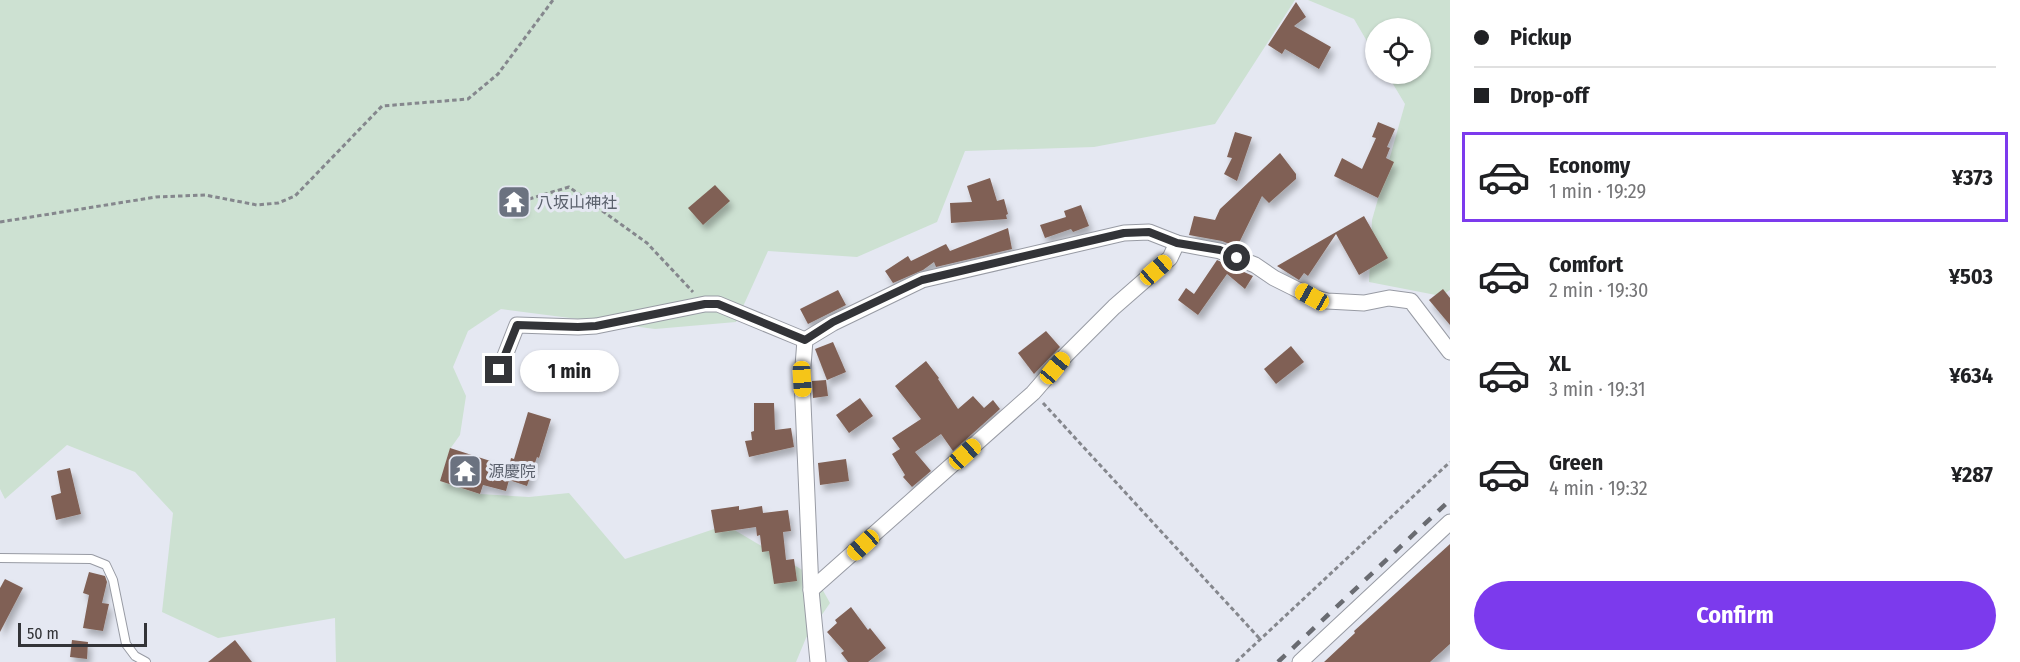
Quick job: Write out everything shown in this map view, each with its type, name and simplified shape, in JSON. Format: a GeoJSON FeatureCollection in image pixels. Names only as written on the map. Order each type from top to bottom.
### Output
{"type":"FeatureCollection","features":[{"type":"Feature","properties":{"kind":"street"},"geometry":{"type":"LineString","coordinates":[[805,340],[833,322],[922,280],[1124,233],[1149,232],[1177,243],[1220,250],[1312,297],[1327,301],[1364,303],[1389,298],[1411,301],[1450,352]]}},
{"type":"Feature","properties":{"kind":"street"},"geometry":{"type":"LineString","coordinates":[[811,590],[1034,393],[1066,355],[1106,315],[1170,258],[1177,243]]}},
{"type":"Feature","properties":{"kind":"street"},"geometry":{"type":"LineString","coordinates":[[499,370],[517,325],[596,326],[705,304],[718,304],[805,340]]}},
{"type":"Feature","properties":{"kind":"street"},"geometry":{"type":"LineString","coordinates":[[805,340],[802,379],[811,590],[818,662]]}},
{"type":"Feature","properties":{"kind":"street"},"geometry":{"type":"LineString","coordinates":[[1300,662],[1450,522]]}},
{"type":"Feature","properties":{"kind":"lane"},"geometry":{"type":"LineString","coordinates":[[0,558],[91,559],[106,565],[113,580],[126,644],[135,656],[146,662]]}},
{"type":"Feature","properties":{"kind":"path"},"geometry":{"type":"LineString","coordinates":[[0,222],[156,197],[205,195],[257,205],[278,203],[295,196],[382,106],[468,99],[498,74],[554,0]]}},
{"type":"Feature","properties":{"kind":"path"},"geometry":{"type":"LineString","coordinates":[[530,199],[569,187],[647,243],[705,304]]}},
{"type":"Feature","properties":{"kind":"path"},"geometry":{"type":"LineString","coordinates":[[1034,393],[1260,639]]}},
{"type":"Feature","properties":{"kind":"path"},"geometry":{"type":"LineString","coordinates":[[1236,662],[1450,462]]}},
{"type":"Feature","properties":{"kind":"green space"},"geometry":{"type":"Polygon","coordinates":[[[0,0],[1295,0],[1215,124],[1094,147],[965,151],[937,222],[857,257],[768,251],[736,322],[655,329],[501,309],[468,331],[453,367],[466,396],[460,435],[450,449],[440,481],[480,494],[529,497],[569,493],[625,559],[726,525],[816,578],[830,603],[806,638],[796,662],[336,662],[335,618],[218,638],[162,612],[173,513],[135,472],[67,445],[5,499],[0,489],[0,0]]]}},
{"type":"Feature","properties":{"kind":"green space"},"geometry":{"type":"Polygon","coordinates":[[[1308,0],[1450,0],[1450,290],[1441,296],[1369,282],[1372,220],[1405,104],[1393,84],[1431,84],[1431,18],[1365,18],[1365,38],[1354,19],[1308,0]]]}},
{"type":"Feature","properties":{"kind":"building"},"geometry":{"type":"Polygon","coordinates":[[[1296,2],[1306,17],[1294,26],[1331,47],[1319,69],[1285,49],[1282,54],[1268,45],[1296,2]]]}},
{"type":"Feature","properties":{"kind":"building"},"geometry":{"type":"Polygon","coordinates":[[[1378,122],[1395,129],[1387,147],[1390,148],[1386,158],[1394,162],[1378,198],[1334,176],[1342,158],[1362,169],[1376,138],[1372,137],[1378,122]]]}},
{"type":"Feature","properties":{"kind":"building"},"geometry":{"type":"Polygon","coordinates":[[[1235,132],[1252,137],[1237,181],[1224,174],[1232,158],[1227,157],[1235,132]]]}},
{"type":"Feature","properties":{"kind":"building"},"geometry":{"type":"Polygon","coordinates":[[[1280,153],[1296,174],[1296,179],[1269,203],[1262,196],[1237,247],[1222,241],[1189,235],[1194,216],[1215,220],[1220,209],[1280,153]]]}},
{"type":"Feature","properties":{"kind":"building"},"geometry":{"type":"Polygon","coordinates":[[[990,178],[997,201],[1004,199],[1007,219],[951,223],[950,203],[972,202],[967,186],[990,178]]]}},
{"type":"Feature","properties":{"kind":"building"},"geometry":{"type":"Polygon","coordinates":[[[715,185],[730,201],[703,225],[688,208],[715,185]]]}},
{"type":"Feature","properties":{"kind":"building","name":"八坂山神社"},"geometry":{"type":"Polygon","coordinates":[[[517,190],[525,209],[512,214],[504,195],[517,190]]]}},
{"type":"Feature","properties":{"kind":"building"},"geometry":{"type":"Polygon","coordinates":[[[1081,205],[1089,226],[1073,232],[1071,229],[1045,238],[1040,225],[1066,217],[1064,211],[1081,205]]]}},
{"type":"Feature","properties":{"kind":"building"},"geometry":{"type":"Polygon","coordinates":[[[1364,216],[1388,258],[1359,275],[1336,234],[1308,276],[1304,273],[1299,280],[1277,266],[1364,216]]]}},
{"type":"Feature","properties":{"kind":"building"},"geometry":{"type":"Polygon","coordinates":[[[1008,228],[1012,249],[936,267],[934,262],[923,270],[893,283],[885,271],[908,256],[911,261],[946,244],[950,251],[1008,228]]]}},
{"type":"Feature","properties":{"kind":"building"},"geometry":{"type":"Polygon","coordinates":[[[1217,260],[1253,276],[1245,289],[1227,274],[1198,315],[1178,300],[1186,288],[1194,294],[1217,260]]]}},
{"type":"Feature","properties":{"kind":"building"},"geometry":{"type":"Polygon","coordinates":[[[1443,289],[1450,298],[1450,325],[1429,300],[1443,289]]]}},
{"type":"Feature","properties":{"kind":"building"},"geometry":{"type":"Polygon","coordinates":[[[838,290],[846,305],[808,324],[800,309],[838,290]]]}},
{"type":"Feature","properties":{"kind":"building"},"geometry":{"type":"Polygon","coordinates":[[[1046,331],[1060,347],[1034,374],[1018,353],[1046,331]]]}},
{"type":"Feature","properties":{"kind":"building"},"geometry":{"type":"Polygon","coordinates":[[[833,342],[846,372],[827,380],[815,349],[833,342]]]}},
{"type":"Feature","properties":{"kind":"building"},"geometry":{"type":"Polygon","coordinates":[[[1291,346],[1304,362],[1276,384],[1264,369],[1291,346]]]}},
{"type":"Feature","properties":{"kind":"building"},"geometry":{"type":"Polygon","coordinates":[[[926,361],[958,409],[973,396],[984,408],[993,400],[1000,409],[953,451],[941,434],[915,452],[931,471],[912,487],[903,477],[905,475],[892,454],[900,449],[892,438],[921,419],[895,386],[926,361]]]}},
{"type":"Feature","properties":{"kind":"building"},"geometry":{"type":"Polygon","coordinates":[[[826,380],[828,396],[813,398],[812,381],[826,380]]]}},
{"type":"Feature","properties":{"kind":"building"},"geometry":{"type":"Polygon","coordinates":[[[860,398],[873,416],[849,433],[836,415],[860,398]]]}},
{"type":"Feature","properties":{"kind":"building"},"geometry":{"type":"Polygon","coordinates":[[[754,403],[774,403],[775,430],[791,428],[794,447],[749,457],[745,441],[752,440],[754,403]]]}},
{"type":"Feature","properties":{"kind":"building"},"geometry":{"type":"Polygon","coordinates":[[[528,412],[551,419],[539,458],[537,457],[527,486],[509,480],[506,491],[483,485],[480,494],[440,481],[450,448],[509,467],[511,458],[514,459],[528,412]]]}},
{"type":"Feature","properties":{"kind":"building"},"geometry":{"type":"Polygon","coordinates":[[[846,459],[849,481],[820,485],[818,463],[846,459]]]}},
{"type":"Feature","properties":{"kind":"building"},"geometry":{"type":"Polygon","coordinates":[[[70,468],[81,514],[56,520],[51,496],[61,493],[57,471],[70,468]]]}},
{"type":"Feature","properties":{"kind":"building"},"geometry":{"type":"Polygon","coordinates":[[[739,506],[739,510],[762,506],[763,513],[788,510],[791,531],[783,532],[786,560],[794,559],[797,581],[774,584],[769,551],[762,552],[760,535],[757,536],[756,527],[715,533],[711,510],[739,506]]]}},
{"type":"Feature","properties":{"kind":"building"},"geometry":{"type":"Polygon","coordinates":[[[1450,544],[1450,644],[1430,662],[1324,662],[1355,633],[1354,631],[1450,544]]]}},
{"type":"Feature","properties":{"kind":"building"},"geometry":{"type":"Polygon","coordinates":[[[89,572],[105,576],[107,582],[102,603],[109,604],[103,631],[83,628],[89,595],[83,593],[89,572]]]}},
{"type":"Feature","properties":{"kind":"building"},"geometry":{"type":"Polygon","coordinates":[[[5,579],[23,588],[0,632],[0,588],[5,579]]]}},
{"type":"Feature","properties":{"kind":"building"},"geometry":{"type":"Polygon","coordinates":[[[851,607],[868,630],[870,628],[886,648],[868,662],[848,662],[841,653],[844,651],[827,632],[837,623],[835,620],[851,607]]]}},
{"type":"Feature","properties":{"kind":"building"},"geometry":{"type":"Polygon","coordinates":[[[72,640],[88,642],[87,659],[70,657],[72,640]]]}},
{"type":"Feature","properties":{"kind":"building"},"geometry":{"type":"Polygon","coordinates":[[[235,640],[252,662],[208,662],[235,640]]]}},
{"type":"Feature","properties":{"kind":"railway"},"geometry":{"type":"LineString","coordinates":[[1278,662],[1450,500]]}},
{"type":"Feature","properties":{"kind":"place","name":"八坂山神社"},"geometry":{"type":"Point","coordinates":[514,202]}},
{"type":"Feature","properties":{"kind":"place","name":"源慶院"},"geometry":{"type":"Point","coordinates":[465,471]}},
{"type":"Feature","properties":{"kind":"route"},"geometry":{"type":"LineString","coordinates":[[499,370],[517,325],[596,326],[705,304],[718,304],[805,340],[833,322],[922,280],[1124,233],[1149,232],[1177,243],[1220,250],[1237,258]]}}]}
